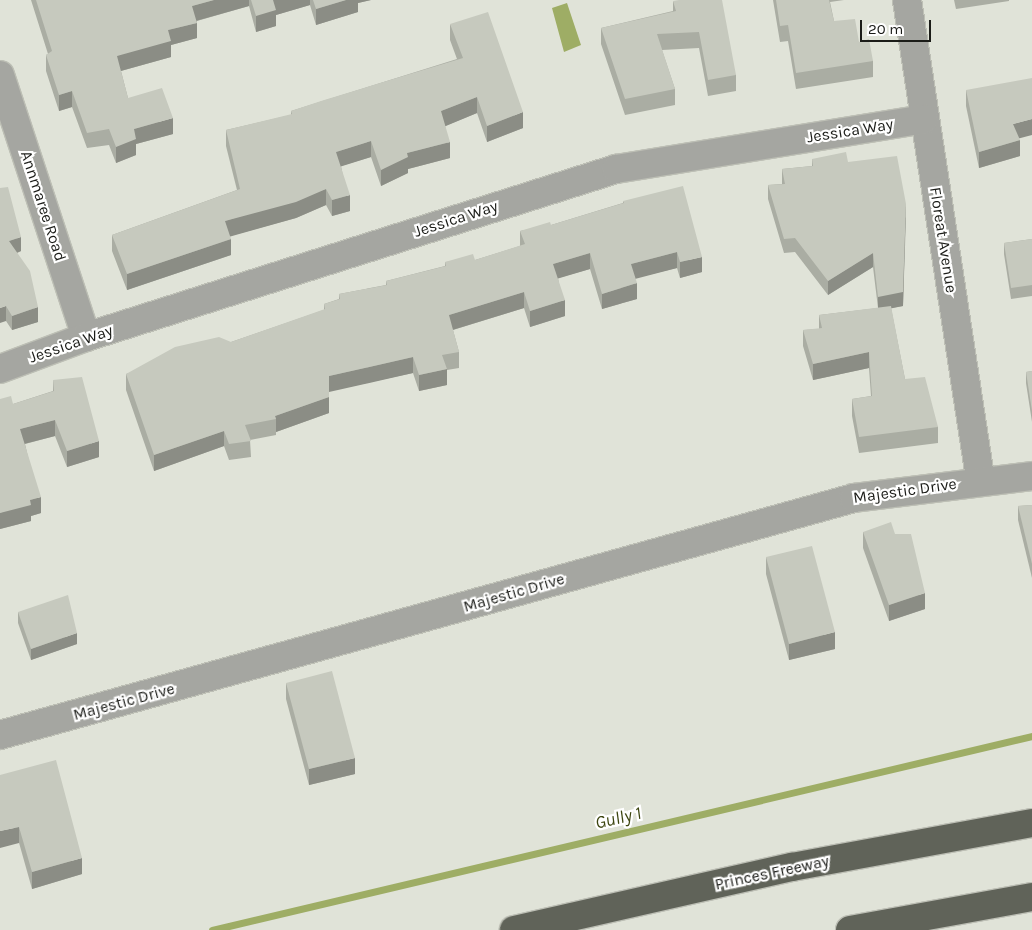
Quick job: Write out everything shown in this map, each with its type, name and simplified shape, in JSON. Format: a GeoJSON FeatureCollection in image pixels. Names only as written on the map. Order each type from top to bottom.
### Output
{"type":"FeatureCollection","features":[{"type":"Feature","properties":{"kind":"highway","name":"Princes Freeway"},"geometry":{"type":"LineString","coordinates":[[514,930],[792,867],[1032,824]]}},
{"type":"Feature","properties":{"kind":"highway"},"geometry":{"type":"LineString","coordinates":[[850,930],[1032,897]]}},
{"type":"Feature","properties":{"kind":"street","name":"Floreat Avenue"},"geometry":{"type":"LineString","coordinates":[[906,0],[981,480]]}},
{"type":"Feature","properties":{"kind":"street","name":"Annmaree Road"},"geometry":{"type":"LineString","coordinates":[[0,75],[86,337]]}},
{"type":"Feature","properties":{"kind":"street","name":"Jessica Way"},"geometry":{"type":"LineString","coordinates":[[0,369],[86,337],[616,168],[924,119]]}},
{"type":"Feature","properties":{"kind":"street","name":"Majestic Drive"},"geometry":{"type":"LineString","coordinates":[[0,735],[854,498],[981,480],[1032,476]]}},
{"type":"Feature","properties":{"kind":"shaded area"},"geometry":{"type":"Polygon","coordinates":[[[567,3],[581,45],[564,52],[552,8],[567,3]]]}},
{"type":"Feature","properties":{"kind":"building"},"geometry":{"type":"Polygon","coordinates":[[[36,0],[214,0],[192,6],[197,23],[168,30],[171,41],[117,56],[128,98],[162,88],[173,118],[134,129],[136,139],[116,147],[109,129],[87,133],[72,91],[59,95],[46,55],[52,51],[36,0]]]}},
{"type":"Feature","properties":{"kind":"building"},"geometry":{"type":"Polygon","coordinates":[[[251,0],[273,0],[276,10],[256,16],[251,0]]]}},
{"type":"Feature","properties":{"kind":"building"},"geometry":{"type":"Polygon","coordinates":[[[313,0],[346,0],[316,9],[313,0]]]}},
{"type":"Feature","properties":{"kind":"building"},"geometry":{"type":"Polygon","coordinates":[[[722,0],[736,75],[708,80],[699,32],[657,34],[675,89],[625,99],[601,28],[676,11],[673,1],[722,0]]]}},
{"type":"Feature","properties":{"kind":"building"},"geometry":{"type":"Polygon","coordinates":[[[776,0],[829,0],[834,21],[855,19],[859,42],[869,39],[873,61],[796,73],[788,25],[780,26],[776,0]]]}},
{"type":"Feature","properties":{"kind":"building"},"geometry":{"type":"Polygon","coordinates":[[[488,12],[523,112],[487,126],[477,97],[441,111],[450,142],[407,153],[408,157],[381,170],[371,141],[336,152],[350,195],[332,200],[326,189],[296,202],[225,221],[231,239],[127,274],[112,235],[240,189],[226,130],[292,114],[291,111],[321,101],[463,58],[450,24],[488,12]]]}},
{"type":"Feature","properties":{"kind":"building"},"geometry":{"type":"Polygon","coordinates":[[[1032,78],[1032,119],[1013,124],[1020,140],[979,152],[966,90],[1032,78]]]}},
{"type":"Feature","properties":{"kind":"building"},"geometry":{"type":"Polygon","coordinates":[[[846,152],[848,162],[897,156],[906,204],[903,292],[878,297],[873,253],[828,281],[795,238],[784,239],[768,185],[785,184],[782,169],[813,166],[812,159],[846,152]]]}},
{"type":"Feature","properties":{"kind":"building"},"geometry":{"type":"Polygon","coordinates":[[[683,186],[702,257],[680,262],[677,252],[631,264],[637,283],[602,294],[590,253],[553,264],[565,300],[530,311],[524,292],[449,315],[459,352],[442,355],[447,369],[419,375],[413,357],[329,376],[329,397],[275,416],[276,419],[245,425],[251,441],[229,444],[224,431],[154,455],[126,374],[175,347],[219,337],[231,342],[325,309],[324,304],[340,299],[339,294],[387,285],[386,281],[446,266],[445,262],[473,254],[475,260],[525,244],[520,231],[550,222],[551,225],[624,203],[623,201],[683,186]]]}},
{"type":"Feature","properties":{"kind":"building"},"geometry":{"type":"Polygon","coordinates":[[[8,187],[21,237],[9,241],[30,271],[38,307],[12,316],[6,306],[0,308],[0,188],[8,187]]]}},
{"type":"Feature","properties":{"kind":"building"},"geometry":{"type":"Polygon","coordinates":[[[1032,239],[1032,285],[1011,288],[1004,243],[1032,239]]]}},
{"type":"Feature","properties":{"kind":"building"},"geometry":{"type":"Polygon","coordinates":[[[891,306],[905,379],[925,377],[938,427],[859,437],[852,399],[872,396],[869,352],[813,364],[803,330],[822,328],[819,315],[891,306]]]}},
{"type":"Feature","properties":{"kind":"building"},"geometry":{"type":"Polygon","coordinates":[[[1032,371],[1032,411],[1026,372],[1032,371]]]}},
{"type":"Feature","properties":{"kind":"building"},"geometry":{"type":"Polygon","coordinates":[[[82,377],[99,441],[67,451],[55,420],[20,429],[41,497],[30,500],[31,505],[0,513],[0,399],[11,396],[13,404],[54,391],[53,380],[82,377]]]}},
{"type":"Feature","properties":{"kind":"building"},"geometry":{"type":"Polygon","coordinates":[[[1032,505],[1032,564],[1018,506],[1032,505]]]}},
{"type":"Feature","properties":{"kind":"building"},"geometry":{"type":"Polygon","coordinates":[[[891,522],[895,534],[911,534],[925,593],[889,605],[863,532],[891,522]]]}},
{"type":"Feature","properties":{"kind":"building"},"geometry":{"type":"Polygon","coordinates":[[[812,546],[835,632],[789,644],[766,557],[812,546]]]}},
{"type":"Feature","properties":{"kind":"building"},"geometry":{"type":"Polygon","coordinates":[[[68,595],[77,633],[31,649],[18,612],[68,595]]]}},
{"type":"Feature","properties":{"kind":"building"},"geometry":{"type":"Polygon","coordinates":[[[332,671],[355,758],[309,769],[286,683],[332,671]]]}},
{"type":"Feature","properties":{"kind":"building"},"geometry":{"type":"Polygon","coordinates":[[[56,760],[82,858],[32,872],[19,827],[0,831],[0,775],[56,760]]]}},
{"type":"Feature","properties":{"kind":"waterway","name":"Gully 1"},"geometry":{"type":"LineString","coordinates":[[212,930],[1032,736]]}}]}
